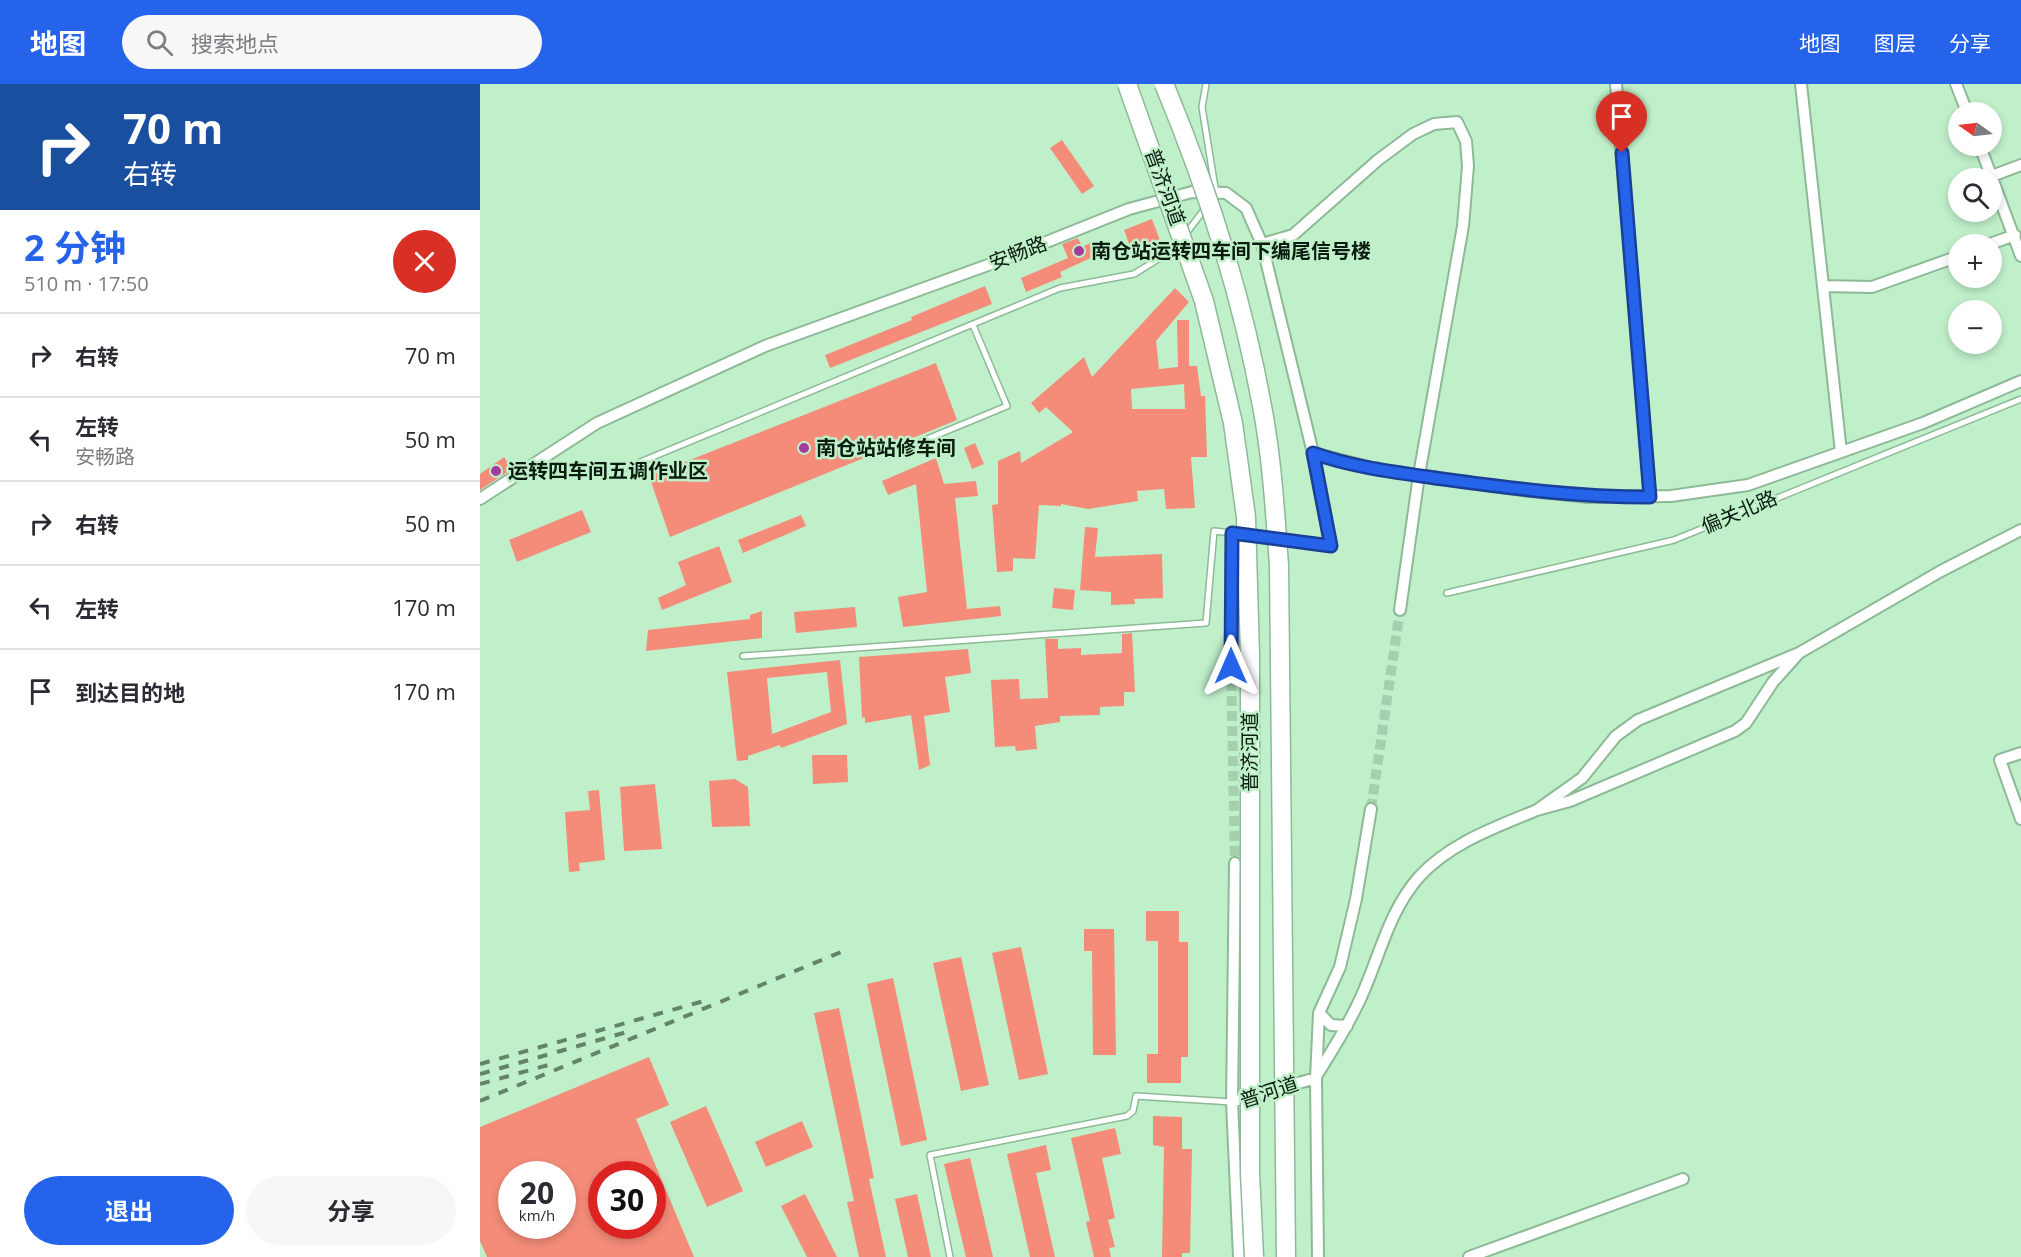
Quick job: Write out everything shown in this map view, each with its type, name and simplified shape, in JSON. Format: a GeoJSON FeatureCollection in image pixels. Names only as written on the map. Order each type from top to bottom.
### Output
{"type":"FeatureCollection","features":[{"type":"Feature","properties":{"kind":"highway","name":"普济河道"},"geometry":{"type":"LineString","coordinates":[[1127,84],[1204,301],[1234,431],[1246,517],[1250,656],[1250,1173],[1254,1257]]}},
{"type":"Feature","properties":{"kind":"highway","name":"普济河道"},"geometry":{"type":"LineString","coordinates":[[1164,84],[1200,177],[1232,281],[1262,406],[1269,454],[1279,565],[1286,1257]]}},
{"type":"Feature","properties":{"kind":"street"},"geometry":{"type":"LineString","coordinates":[[1617,84],[1650,497]]}},
{"type":"Feature","properties":{"kind":"street"},"geometry":{"type":"LineString","coordinates":[[1801,84],[1841,452]]}},
{"type":"Feature","properties":{"kind":"street"},"geometry":{"type":"LineString","coordinates":[[1956,84],[1963,102]]}},
{"type":"Feature","properties":{"kind":"street"},"geometry":{"type":"LineString","coordinates":[[1262,244],[1293,236],[1378,160],[1413,134],[1434,124],[1457,122],[1466,141],[1468,166],[1463,226],[1419,475],[1400,610]]}},
{"type":"Feature","properties":{"kind":"street"},"geometry":{"type":"LineString","coordinates":[[2002,172],[2021,165]]}},
{"type":"Feature","properties":{"kind":"street","name":"安畅路"},"geometry":{"type":"LineString","coordinates":[[480,499],[597,423],[765,345],[999,261],[1129,209],[1192,192],[1226,193],[1246,208],[1262,244],[1313,453],[1331,546]]}},
{"type":"Feature","properties":{"kind":"street"},"geometry":{"type":"LineString","coordinates":[[2002,202],[2021,256]]}},
{"type":"Feature","properties":{"kind":"street"},"geometry":{"type":"LineString","coordinates":[[2002,240],[2015,235]]}},
{"type":"Feature","properties":{"kind":"street"},"geometry":{"type":"LineString","coordinates":[[1823,286],[1872,286],[1948,260]]}},
{"type":"Feature","properties":{"kind":"street"},"geometry":{"type":"LineString","coordinates":[[1313,453],[1331,460],[1419,475],[1588,497],[1650,497],[1748,484],[1923,423],[2021,381]]}},
{"type":"Feature","properties":{"kind":"street"},"geometry":{"type":"LineString","coordinates":[[1537,810],[1582,778],[1616,736],[1638,720],[1799,653],[1941,572],[2021,530]]}},
{"type":"Feature","properties":{"kind":"street"},"geometry":{"type":"LineString","coordinates":[[1231,666],[1232,533]]}},
{"type":"Feature","properties":{"kind":"street"},"geometry":{"type":"LineString","coordinates":[[1316,1078],[1347,1026],[1362,995],[1393,915],[1420,876],[1454,849],[1475,836],[1537,810],[1570,801],[1735,731],[1746,723],[1773,682],[1799,653]]}},
{"type":"Feature","properties":{"kind":"street"},"geometry":{"type":"LineString","coordinates":[[2021,753],[2000,759],[2021,819]]}},
{"type":"Feature","properties":{"kind":"street"},"geometry":{"type":"LineString","coordinates":[[1316,1078],[1319,1013],[1343,957],[1356,898],[1371,809]]}},
{"type":"Feature","properties":{"kind":"street"},"geometry":{"type":"LineString","coordinates":[[1232,1102],[1235,864]]}},
{"type":"Feature","properties":{"kind":"street"},"geometry":{"type":"LineString","coordinates":[[1319,1013],[1331,1025],[1347,1026]]}},
{"type":"Feature","properties":{"kind":"street","name":"普河道"},"geometry":{"type":"LineString","coordinates":[[1239,1257],[1232,1102],[1316,1078],[1318,1257]]}},
{"type":"Feature","properties":{"kind":"street"},"geometry":{"type":"LineString","coordinates":[[1468,1257],[1683,1179]]}},
{"type":"Feature","properties":{"kind":"lane"},"geometry":{"type":"LineString","coordinates":[[621,470],[1060,288],[1134,274],[1176,248],[1216,193],[1202,107],[1206,84]]}},
{"type":"Feature","properties":{"kind":"lane"},"geometry":{"type":"LineString","coordinates":[[903,449],[1007,406],[973,325]]}},
{"type":"Feature","properties":{"kind":"lane","name":"偏关北路"},"geometry":{"type":"LineString","coordinates":[[1447,593],[1674,540],[2021,399]]}},
{"type":"Feature","properties":{"kind":"lane"},"geometry":{"type":"LineString","coordinates":[[743,656],[1206,622],[1214,531],[1331,546]]}},
{"type":"Feature","properties":{"kind":"lane"},"geometry":{"type":"LineString","coordinates":[[950,1257],[930,1155],[1126,1116],[1133,1111],[1136,1096],[1232,1102]]}},
{"type":"Feature","properties":{"kind":"building"},"geometry":{"type":"Polygon","coordinates":[[[1062,140],[1094,186],[1082,194],[1050,148],[1062,140]]]}},
{"type":"Feature","properties":{"kind":"building"},"geometry":{"type":"Polygon","coordinates":[[[1152,219],[1162,246],[1134,257],[1124,230],[1152,219]]]}},
{"type":"Feature","properties":{"kind":"building"},"geometry":{"type":"Polygon","coordinates":[[[1078,238],[1082,247],[1090,243],[1095,256],[1060,272],[1062,277],[1026,292],[1021,278],[1068,258],[1062,244],[1078,238]]]}},
{"type":"Feature","properties":{"kind":"building"},"geometry":{"type":"Polygon","coordinates":[[[985,286],[992,304],[830,368],[825,355],[912,320],[911,317],[985,286]]]}},
{"type":"Feature","properties":{"kind":"building"},"geometry":{"type":"Polygon","coordinates":[[[1175,288],[1189,302],[1156,341],[1159,369],[1178,367],[1177,320],[1189,320],[1189,366],[1197,366],[1201,396],[1205,396],[1207,457],[1191,457],[1195,508],[1166,509],[1164,489],[1137,491],[1138,501],[1088,509],[1061,504],[1061,506],[1039,505],[1035,559],[1013,558],[1013,571],[997,572],[992,505],[998,504],[998,461],[1020,451],[1021,463],[1073,432],[1046,407],[1039,413],[1031,403],[1084,357],[1092,377],[1175,288]],[[1184,384],[1131,389],[1132,409],[1185,409],[1184,384]]]}},
{"type":"Feature","properties":{"kind":"building","name":"南仓站站修车间"},"geometry":{"type":"Polygon","coordinates":[[[936,363],[957,420],[670,537],[649,476],[936,363]]]}},
{"type":"Feature","properties":{"kind":"building"},"geometry":{"type":"Polygon","coordinates":[[[975,443],[984,464],[972,469],[964,448],[975,443]]]}},
{"type":"Feature","properties":{"kind":"building","name":"运转四车间五调作业区"},"geometry":{"type":"Polygon","coordinates":[[[504,457],[512,469],[480,490],[480,474],[504,457]]]}},
{"type":"Feature","properties":{"kind":"building"},"geometry":{"type":"Polygon","coordinates":[[[936,458],[944,484],[976,481],[978,496],[955,498],[967,609],[1000,606],[1001,616],[903,627],[898,597],[927,592],[916,484],[888,495],[882,481],[936,458]]]}},
{"type":"Feature","properties":{"kind":"building"},"geometry":{"type":"Polygon","coordinates":[[[582,510],[591,532],[517,562],[509,540],[582,510]]]}},
{"type":"Feature","properties":{"kind":"building"},"geometry":{"type":"Polygon","coordinates":[[[801,515],[806,526],[743,553],[738,540],[801,515]]]}},
{"type":"Feature","properties":{"kind":"building"},"geometry":{"type":"Polygon","coordinates":[[[1085,527],[1098,528],[1095,557],[1162,554],[1163,598],[1134,599],[1135,604],[1111,605],[1111,592],[1080,590],[1085,527]]]}},
{"type":"Feature","properties":{"kind":"building"},"geometry":{"type":"Polygon","coordinates":[[[719,546],[732,582],[662,610],[658,598],[686,585],[678,562],[719,546]]]}},
{"type":"Feature","properties":{"kind":"building"},"geometry":{"type":"Polygon","coordinates":[[[1054,588],[1075,590],[1073,610],[1052,608],[1054,588]]]}},
{"type":"Feature","properties":{"kind":"building"},"geometry":{"type":"Polygon","coordinates":[[[855,607],[857,627],[796,633],[794,612],[855,607]]]}},
{"type":"Feature","properties":{"kind":"building"},"geometry":{"type":"Polygon","coordinates":[[[762,611],[762,638],[646,651],[648,630],[750,619],[750,615],[762,611]]]}},
{"type":"Feature","properties":{"kind":"building"},"geometry":{"type":"Polygon","coordinates":[[[1132,633],[1135,692],[1124,692],[1124,706],[1100,707],[1100,715],[1060,716],[1060,722],[1035,726],[1037,749],[1016,751],[1015,746],[995,747],[991,680],[1019,679],[1020,699],[1048,698],[1045,639],[1058,639],[1058,649],[1081,648],[1081,655],[1122,653],[1122,634],[1132,633]]]}},
{"type":"Feature","properties":{"kind":"building"},"geometry":{"type":"Polygon","coordinates":[[[968,649],[971,673],[945,677],[950,712],[924,716],[930,765],[919,770],[911,715],[865,723],[865,717],[862,718],[859,657],[968,649]]]}},
{"type":"Feature","properties":{"kind":"building"},"geometry":{"type":"Polygon","coordinates":[[[840,660],[847,724],[781,748],[780,745],[748,756],[748,760],[737,761],[727,672],[840,660]],[[827,672],[767,678],[772,734],[831,712],[827,672]]]}},
{"type":"Feature","properties":{"kind":"building"},"geometry":{"type":"Polygon","coordinates":[[[812,755],[847,755],[848,782],[813,784],[812,755]]]}},
{"type":"Feature","properties":{"kind":"building"},"geometry":{"type":"Polygon","coordinates":[[[735,779],[748,787],[750,826],[712,827],[709,781],[735,779]]]}},
{"type":"Feature","properties":{"kind":"building"},"geometry":{"type":"Polygon","coordinates":[[[655,784],[662,849],[624,851],[620,787],[655,784]]]}},
{"type":"Feature","properties":{"kind":"building"},"geometry":{"type":"Polygon","coordinates":[[[599,790],[605,860],[579,863],[580,871],[569,872],[565,812],[590,810],[588,791],[599,790]]]}},
{"type":"Feature","properties":{"kind":"building"},"geometry":{"type":"Polygon","coordinates":[[[1146,911],[1179,911],[1179,942],[1188,942],[1188,1057],[1181,1057],[1181,1083],[1147,1083],[1147,1054],[1158,1054],[1158,941],[1146,941],[1146,911]]]}},
{"type":"Feature","properties":{"kind":"building"},"geometry":{"type":"Polygon","coordinates":[[[1084,929],[1114,929],[1116,1055],[1093,1055],[1092,951],[1084,951],[1084,929]]]}},
{"type":"Feature","properties":{"kind":"building"},"geometry":{"type":"Polygon","coordinates":[[[1021,947],[1048,1074],[1019,1080],[992,953],[1021,947]]]}},
{"type":"Feature","properties":{"kind":"building"},"geometry":{"type":"Polygon","coordinates":[[[961,957],[989,1085],[961,1091],[933,963],[961,957]]]}},
{"type":"Feature","properties":{"kind":"building"},"geometry":{"type":"Polygon","coordinates":[[[893,978],[927,1140],[901,1146],[867,984],[893,978]]]}},
{"type":"Feature","properties":{"kind":"building"},"geometry":{"type":"Polygon","coordinates":[[[839,1008],[874,1178],[869,1179],[886,1257],[859,1257],[847,1202],[854,1201],[814,1013],[839,1008]]]}},
{"type":"Feature","properties":{"kind":"building"},"geometry":{"type":"Polygon","coordinates":[[[649,1057],[669,1105],[636,1119],[654,1161],[588,1161],[588,1239],[666,1239],[666,1190],[694,1257],[487,1257],[480,1241],[480,1127],[649,1057]]]}},
{"type":"Feature","properties":{"kind":"building"},"geometry":{"type":"Polygon","coordinates":[[[706,1106],[743,1191],[707,1207],[670,1122],[706,1106]]]}},
{"type":"Feature","properties":{"kind":"building"},"geometry":{"type":"Polygon","coordinates":[[[1153,1116],[1182,1117],[1182,1149],[1192,1149],[1190,1253],[1182,1253],[1182,1257],[1162,1257],[1164,1147],[1153,1145],[1153,1116]]]}},
{"type":"Feature","properties":{"kind":"building"},"geometry":{"type":"Polygon","coordinates":[[[802,1121],[813,1147],[766,1167],[755,1142],[802,1121]]]}},
{"type":"Feature","properties":{"kind":"building"},"geometry":{"type":"Polygon","coordinates":[[[1115,1128],[1121,1154],[1102,1158],[1115,1218],[1108,1220],[1115,1247],[1109,1248],[1111,1257],[1094,1257],[1086,1222],[1090,1221],[1071,1138],[1115,1128]]]}},
{"type":"Feature","properties":{"kind":"building"},"geometry":{"type":"Polygon","coordinates":[[[1046,1145],[1051,1170],[1036,1173],[1055,1257],[1030,1257],[1007,1154],[1046,1145]]]}},
{"type":"Feature","properties":{"kind":"building"},"geometry":{"type":"Polygon","coordinates":[[[970,1158],[993,1257],[966,1257],[944,1164],[970,1158]]]}},
{"type":"Feature","properties":{"kind":"building"},"geometry":{"type":"Polygon","coordinates":[[[805,1194],[837,1257],[807,1257],[781,1206],[805,1194]]]}},
{"type":"Feature","properties":{"kind":"building"},"geometry":{"type":"Polygon","coordinates":[[[917,1194],[931,1257],[908,1257],[895,1199],[917,1194]]]}},
{"type":"Feature","properties":{"kind":"tunnel"},"geometry":{"type":"LineString","coordinates":[[1371,809],[1400,610]]}},
{"type":"Feature","properties":{"kind":"tunnel"},"geometry":{"type":"LineString","coordinates":[[1231,666],[1235,863]]}},
{"type":"Feature","properties":{"kind":"railway"},"geometry":{"type":"LineString","coordinates":[[480,1101],[846,950]]}},
{"type":"Feature","properties":{"kind":"railway"},"geometry":{"type":"LineString","coordinates":[[480,1064],[711,999]]}},
{"type":"Feature","properties":{"kind":"railway"},"geometry":{"type":"LineString","coordinates":[[480,1074],[627,1032]]}},
{"type":"Feature","properties":{"kind":"railway"},"geometry":{"type":"LineString","coordinates":[[480,1084],[552,1064]]}},
{"type":"Feature","properties":{"kind":"place","name":"南仓站运转四车间下编尾信号楼"},"geometry":{"type":"Point","coordinates":[1079,251]}},
{"type":"Feature","properties":{"kind":"place","name":"南仓站站修车间"},"geometry":{"type":"Point","coordinates":[804,448]}},
{"type":"Feature","properties":{"kind":"place","name":"运转四车间五调作业区"},"geometry":{"type":"Point","coordinates":[496,471]}},
{"type":"Feature","properties":{"kind":"route"},"geometry":{"type":"LineString","coordinates":[[1231,666],[1232,533],[1331,546],[1313,453],[1331,460],[1376,469],[1522,490],[1588,497],[1650,497],[1622,153]]}}]}
